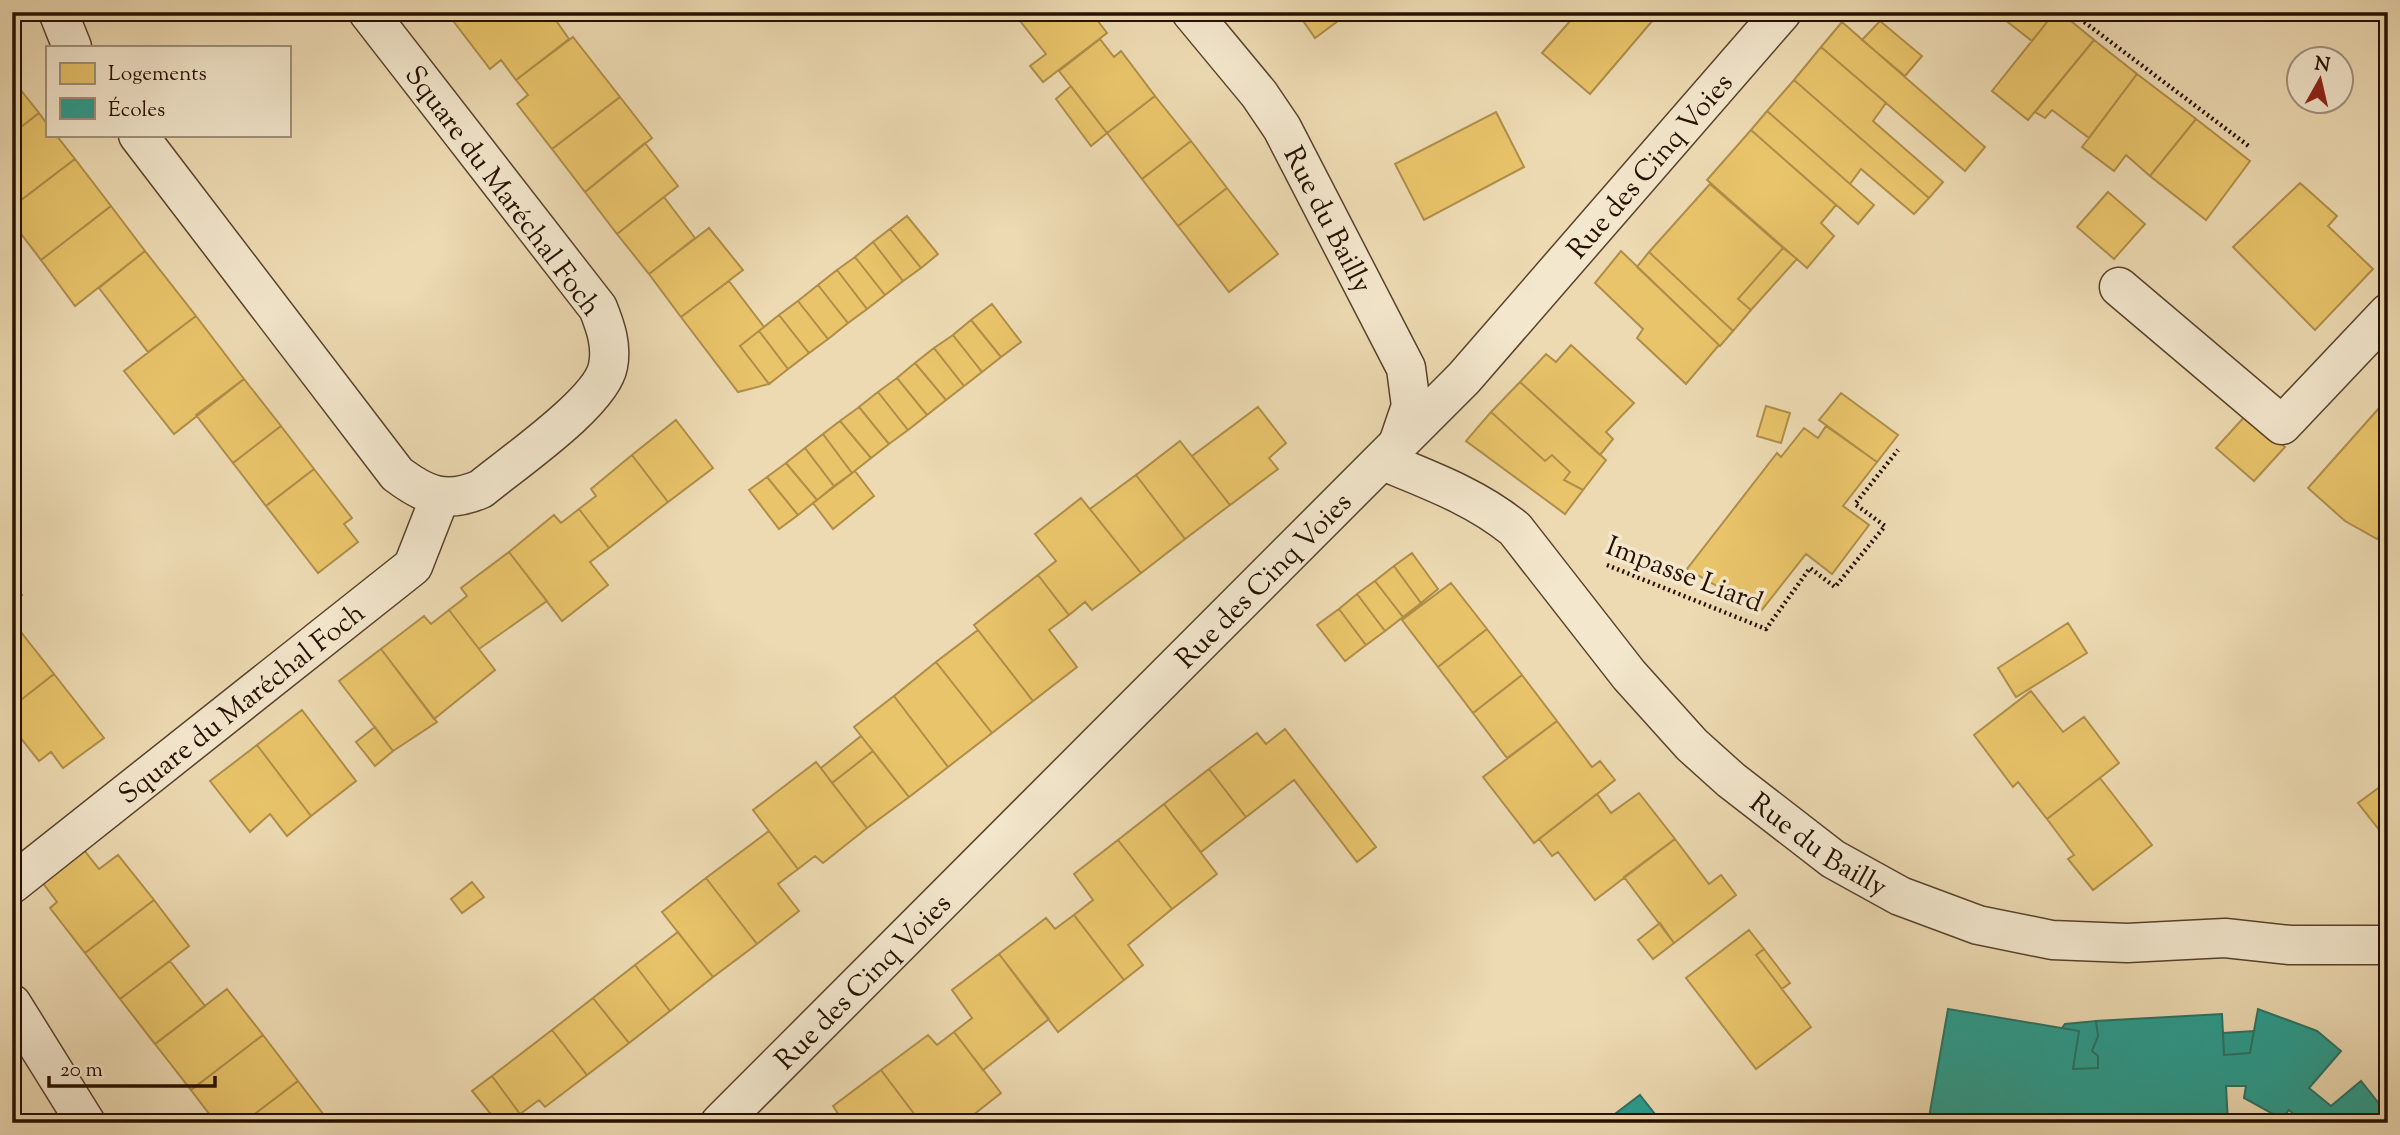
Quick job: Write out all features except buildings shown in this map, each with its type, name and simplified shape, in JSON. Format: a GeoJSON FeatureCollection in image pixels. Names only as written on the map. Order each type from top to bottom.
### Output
{"type":"FeatureCollection","features":[{"type":"Feature","properties":{"kind":"street"},"geometry":{"type":"LineString","coordinates":[[58,12],[72,46]]}},
{"type":"Feature","properties":{"kind":"street","name":"Square du Maréchal Foch"},"geometry":{"type":"LineString","coordinates":[[12,884],[413,566],[440,497],[461,498],[481,489],[582,406],[601,386],[608,368],[609,342],[598,309],[368,12]]}},
{"type":"Feature","properties":{"kind":"street","name":"Rue du Bailly"},"geometry":{"type":"LineString","coordinates":[[1192,12],[1259,94],[1282,128],[1406,368],[1411,406],[1390,453],[1492,510],[1515,529],[1629,675],[1692,745],[1731,780],[1833,859],[1900,896],[1978,925],[2052,940],[2127,943],[2225,938],[2300,946],[2388,945]]}},
{"type":"Feature","properties":{"kind":"street","name":"Rue des Cinq Voies"},"geometry":{"type":"LineString","coordinates":[[720,1123],[1464,378],[1782,12]]}},
{"type":"Feature","properties":{"kind":"street"},"geometry":{"type":"LineString","coordinates":[[139,136],[383,458],[413,486],[440,497]]}},
{"type":"Feature","properties":{"kind":"street"},"geometry":{"type":"LineString","coordinates":[[2119,287],[2282,425],[2388,313]]}},
{"type":"Feature","properties":{"kind":"street"},"geometry":{"type":"LineString","coordinates":[[12,1004],[86,1123]]}},
{"type":"Feature","properties":{"kind":"path"},"geometry":{"type":"LineString","coordinates":[[2071,12],[2250,147]]}},
{"type":"Feature","properties":{"kind":"path","name":"Impasse Liard"},"geometry":{"type":"LineString","coordinates":[[1603,564],[1766,629],[1810,568],[1835,587],[1885,526],[1855,504],[1898,450]]}}]}
